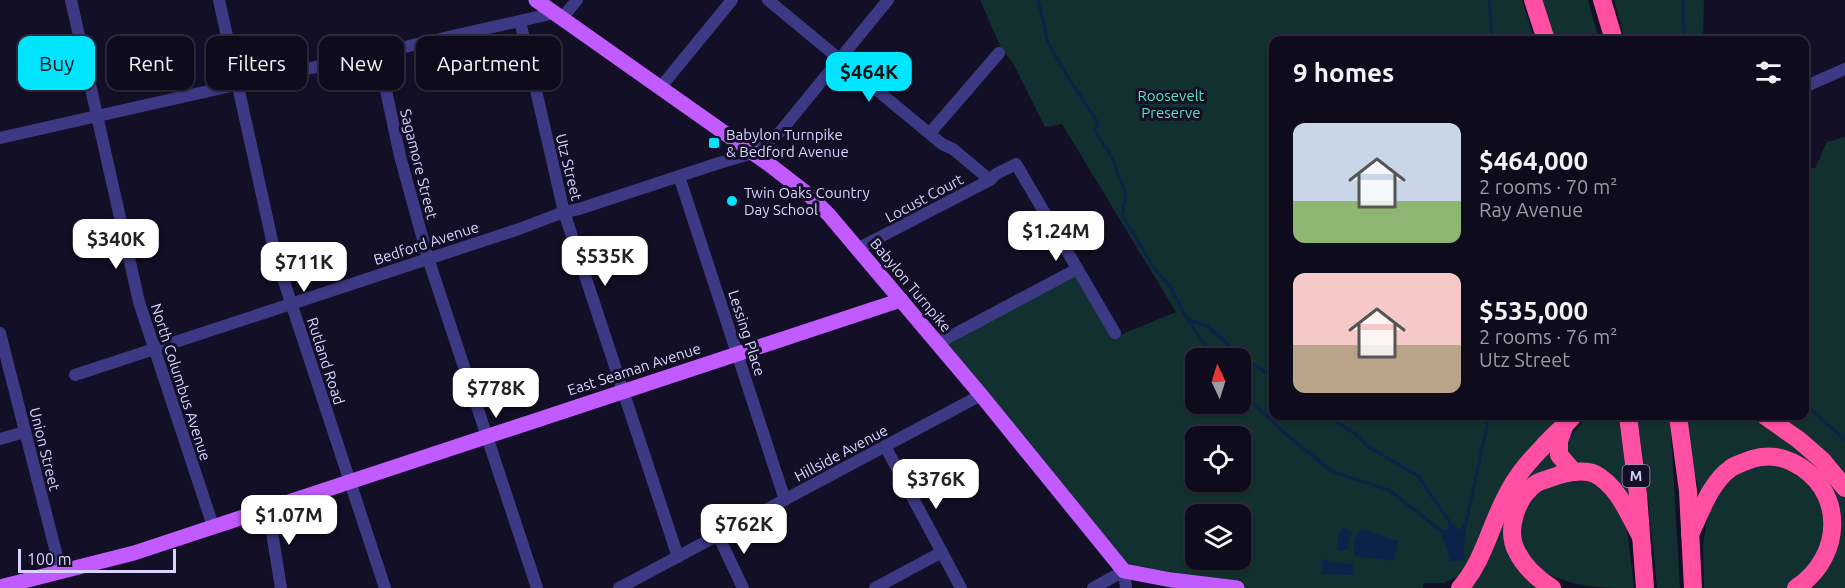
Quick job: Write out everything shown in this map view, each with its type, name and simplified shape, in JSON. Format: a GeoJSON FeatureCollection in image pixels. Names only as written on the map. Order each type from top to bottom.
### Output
{"type":"FeatureCollection","features":[{"type":"Feature","properties":{"kind":"highway"},"geometry":{"type":"LineString","coordinates":[[1533,0],[1545,36]]}},
{"type":"Feature","properties":{"kind":"highway"},"geometry":{"type":"LineString","coordinates":[[1602,0],[1613,36]]}},
{"type":"Feature","properties":{"kind":"highway","name":"M"},"geometry":{"type":"LineString","coordinates":[[1629,420],[1645,588]]}},
{"type":"Feature","properties":{"kind":"highway"},"geometry":{"type":"LineString","coordinates":[[1679,420],[1688,491],[1693,588]]}},
{"type":"Feature","properties":{"kind":"highway"},"geometry":{"type":"LineString","coordinates":[[1771,420],[1822,460],[1845,488]]}},
{"type":"Feature","properties":{"kind":"highway"},"geometry":{"type":"LineString","coordinates":[[1569,421],[1559,441],[1559,455],[1573,471]]}},
{"type":"Feature","properties":{"kind":"highway"},"geometry":{"type":"LineString","coordinates":[[1460,588],[1475,569],[1509,491],[1522,470],[1569,421]]}},
{"type":"Feature","properties":{"kind":"highway"},"geometry":{"type":"LineString","coordinates":[[1690,534],[1715,484],[1730,468],[1760,457],[1783,458],[1803,466],[1814,474],[1826,488],[1834,505],[1836,520],[1834,542],[1828,557],[1821,567],[1796,588]]}},
{"type":"Feature","properties":{"kind":"highway"},"geometry":{"type":"LineString","coordinates":[[1552,588],[1528,569],[1514,544],[1513,523],[1518,505],[1526,493],[1538,482],[1573,471],[1594,474],[1616,492],[1641,537]]}},
{"type":"Feature","properties":{"kind":"main road","name":"Babylon Turnpike"},"geometry":{"type":"LineString","coordinates":[[536,0],[753,153],[810,196],[981,395],[1124,572]]}},
{"type":"Feature","properties":{"kind":"main road","name":"East Seaman Avenue"},"geometry":{"type":"LineString","coordinates":[[0,587],[134,553],[901,300]]}},
{"type":"Feature","properties":{"kind":"main road"},"geometry":{"type":"LineString","coordinates":[[1124,572],[1237,588]]}},
{"type":"Feature","properties":{"kind":"street","name":"North Columbus Avenue"},"geometry":{"type":"LineString","coordinates":[[71,0],[139,302],[213,526]]}},
{"type":"Feature","properties":{"kind":"street","name":"Rutland Road"},"geometry":{"type":"LineString","coordinates":[[219,0],[227,36]]}},
{"type":"Feature","properties":{"kind":"street"},"geometry":{"type":"LineString","coordinates":[[404,47],[520,21],[559,16],[577,0]]}},
{"type":"Feature","properties":{"kind":"street"},"geometry":{"type":"LineString","coordinates":[[660,88],[732,0]]}},
{"type":"Feature","properties":{"kind":"street"},"geometry":{"type":"LineString","coordinates":[[768,0],[930,134],[990,180]]}},
{"type":"Feature","properties":{"kind":"street"},"geometry":{"type":"LineString","coordinates":[[753,153],[780,132],[888,0]]}},
{"type":"Feature","properties":{"kind":"street","name":"Utz Street"},"geometry":{"type":"LineString","coordinates":[[520,21],[564,212],[678,557]]}},
{"type":"Feature","properties":{"kind":"street"},"geometry":{"type":"LineString","coordinates":[[930,134],[999,53]]}},
{"type":"Feature","properties":{"kind":"street"},"geometry":{"type":"LineString","coordinates":[[1809,85],[1845,69]]}},
{"type":"Feature","properties":{"kind":"street"},"geometry":{"type":"LineString","coordinates":[[0,138],[215,90]]}},
{"type":"Feature","properties":{"kind":"street","name":"Rutland Road"},"geometry":{"type":"LineString","coordinates":[[239,90],[275,254],[385,588]]}},
{"type":"Feature","properties":{"kind":"street","name":"Sagamore Street"},"geometry":{"type":"LineString","coordinates":[[386,90],[400,156],[428,258],[537,588]]}},
{"type":"Feature","properties":{"kind":"street","name":"Bedford Avenue"},"geometry":{"type":"LineString","coordinates":[[75,375],[564,212],[753,153]]}},
{"type":"Feature","properties":{"kind":"street","name":"Locust Court"},"geometry":{"type":"LineString","coordinates":[[857,249],[990,180],[1016,164],[1077,269]]}},
{"type":"Feature","properties":{"kind":"street","name":"Lessing Place"},"geometry":{"type":"LineString","coordinates":[[679,176],[785,500]]}},
{"type":"Feature","properties":{"kind":"street"},"geometry":{"type":"LineString","coordinates":[[938,344],[1077,269],[1115,333]]}},
{"type":"Feature","properties":{"kind":"street","name":"Union Street"},"geometry":{"type":"LineString","coordinates":[[0,333],[61,572]]}},
{"type":"Feature","properties":{"kind":"street","name":"Hillside Avenue"},"geometry":{"type":"LineString","coordinates":[[619,588],[981,395]]}},
{"type":"Feature","properties":{"kind":"street"},"geometry":{"type":"LineString","coordinates":[[0,439],[25,432]]}},
{"type":"Feature","properties":{"kind":"street"},"geometry":{"type":"LineString","coordinates":[[885,446],[961,588]]}},
{"type":"Feature","properties":{"kind":"street"},"geometry":{"type":"LineString","coordinates":[[268,508],[281,588]]}},
{"type":"Feature","properties":{"kind":"street"},"geometry":{"type":"LineString","coordinates":[[718,535],[743,588]]}},
{"type":"Feature","properties":{"kind":"street"},"geometry":{"type":"LineString","coordinates":[[874,588],[942,552]]}},
{"type":"Feature","properties":{"kind":"street"},"geometry":{"type":"LineString","coordinates":[[1093,588],[1124,572],[1126,588]]}},
{"type":"Feature","properties":{"kind":"green space","name":"Roosevelt Preserve"},"geometry":{"type":"Polygon","coordinates":[[[980,0],[1522,0],[1534,36],[1269,36],[1269,420],[1560,420],[1461,575],[1444,583],[1424,583],[1423,588],[1226,588],[1125,572],[940,344],[1076,272],[1115,337],[1176,312],[1062,124],[1045,127],[1012,61],[1002,50],[980,0]]]}},
{"type":"Feature","properties":{"kind":"green space"},"geometry":{"type":"Polygon","coordinates":[[[1542,0],[1588,0],[1598,36],[1554,36],[1542,0]]]}},
{"type":"Feature","properties":{"kind":"green space"},"geometry":{"type":"Polygon","coordinates":[[[1614,0],[1704,0],[1703,36],[1624,36],[1614,0]]]}},
{"type":"Feature","properties":{"kind":"green space"},"geometry":{"type":"Polygon","coordinates":[[[1845,137],[1845,479],[1827,454],[1786,420],[1809,420],[1809,168],[1815,168],[1827,142],[1845,137]]]}},
{"type":"Feature","properties":{"kind":"green space"},"geometry":{"type":"Polygon","coordinates":[[[1620,420],[1631,509],[1582,466],[1564,454],[1570,437],[1584,421],[1620,420]]]}},
{"type":"Feature","properties":{"kind":"green space"},"geometry":{"type":"Polygon","coordinates":[[[1638,420],[1670,420],[1680,588],[1657,588],[1638,420]]]}},
{"type":"Feature","properties":{"kind":"green space"},"geometry":{"type":"Polygon","coordinates":[[[1687,420],[1762,420],[1798,445],[1822,468],[1845,497],[1845,588],[1801,588],[1837,545],[1841,526],[1836,495],[1821,473],[1794,456],[1765,451],[1701,498],[1692,461],[1687,420]]]}},
{"type":"Feature","properties":{"kind":"green space"},"geometry":{"type":"Polygon","coordinates":[[[1553,444],[1563,466],[1541,473],[1533,479],[1506,522],[1538,588],[1466,588],[1516,489],[1553,444]]]}},
{"type":"Feature","properties":{"kind":"green space"},"geometry":{"type":"Polygon","coordinates":[[[1782,462],[1806,473],[1831,528],[1807,573],[1787,588],[1704,588],[1703,544],[1710,503],[1729,476],[1753,463],[1782,462]]]}},
{"type":"Feature","properties":{"kind":"green space"},"geometry":{"type":"Polygon","coordinates":[[[1571,476],[1592,481],[1616,499],[1627,528],[1634,588],[1590,586],[1548,574],[1544,577],[1526,559],[1517,519],[1526,498],[1571,476]]]}},
{"type":"Feature","properties":{"kind":"water"},"geometry":{"type":"Polygon","coordinates":[[[1468,516],[1464,544],[1465,560],[1450,561],[1441,531],[1448,530],[1448,519],[1459,530],[1468,516]]]}},
{"type":"Feature","properties":{"kind":"water"},"geometry":{"type":"Polygon","coordinates":[[[1343,527],[1352,532],[1348,550],[1338,551],[1338,537],[1343,527]]]}},
{"type":"Feature","properties":{"kind":"water"},"geometry":{"type":"Polygon","coordinates":[[[1362,529],[1398,541],[1394,561],[1355,556],[1354,541],[1362,529]]]}},
{"type":"Feature","properties":{"kind":"water"},"geometry":{"type":"Polygon","coordinates":[[[1322,559],[1327,562],[1353,564],[1352,575],[1322,574],[1322,559]]]}},
{"type":"Feature","properties":{"kind":"waterway"},"geometry":{"type":"LineString","coordinates":[[1038,0],[1048,43],[1098,123],[1095,131],[1111,156],[1126,194],[1122,215],[1156,271],[1169,284],[1187,319],[1207,326],[1245,359],[1269,376]]}},
{"type":"Feature","properties":{"kind":"waterway"},"geometry":{"type":"LineString","coordinates":[[1489,0],[1492,36]]}},
{"type":"Feature","properties":{"kind":"waterway"},"geometry":{"type":"LineString","coordinates":[[1683,0],[1683,36]]}},
{"type":"Feature","properties":{"kind":"waterway"},"geometry":{"type":"LineString","coordinates":[[1188,320],[1207,348]]}},
{"type":"Feature","properties":{"kind":"waterway"},"geometry":{"type":"LineString","coordinates":[[1251,401],[1269,418]]}},
{"type":"Feature","properties":{"kind":"waterway"},"geometry":{"type":"LineString","coordinates":[[1809,408],[1845,440]]}},
{"type":"Feature","properties":{"kind":"waterway"},"geometry":{"type":"LineString","coordinates":[[1271,420],[1331,471],[1389,490],[1443,532]]}},
{"type":"Feature","properties":{"kind":"waterway"},"geometry":{"type":"LineString","coordinates":[[1334,420],[1355,434],[1367,446],[1418,476],[1449,521]]}},
{"type":"Feature","properties":{"kind":"waterway"},"geometry":{"type":"LineString","coordinates":[[1467,519],[1488,420]]}},
{"type":"Feature","properties":{"kind":"place","name":"Babylon Turnpike & Bedford Avenue"},"geometry":{"type":"Point","coordinates":[714,143]}},
{"type":"Feature","properties":{"kind":"place","name":"Twin Oaks Country Day School"},"geometry":{"type":"Point","coordinates":[732,201]}}]}
